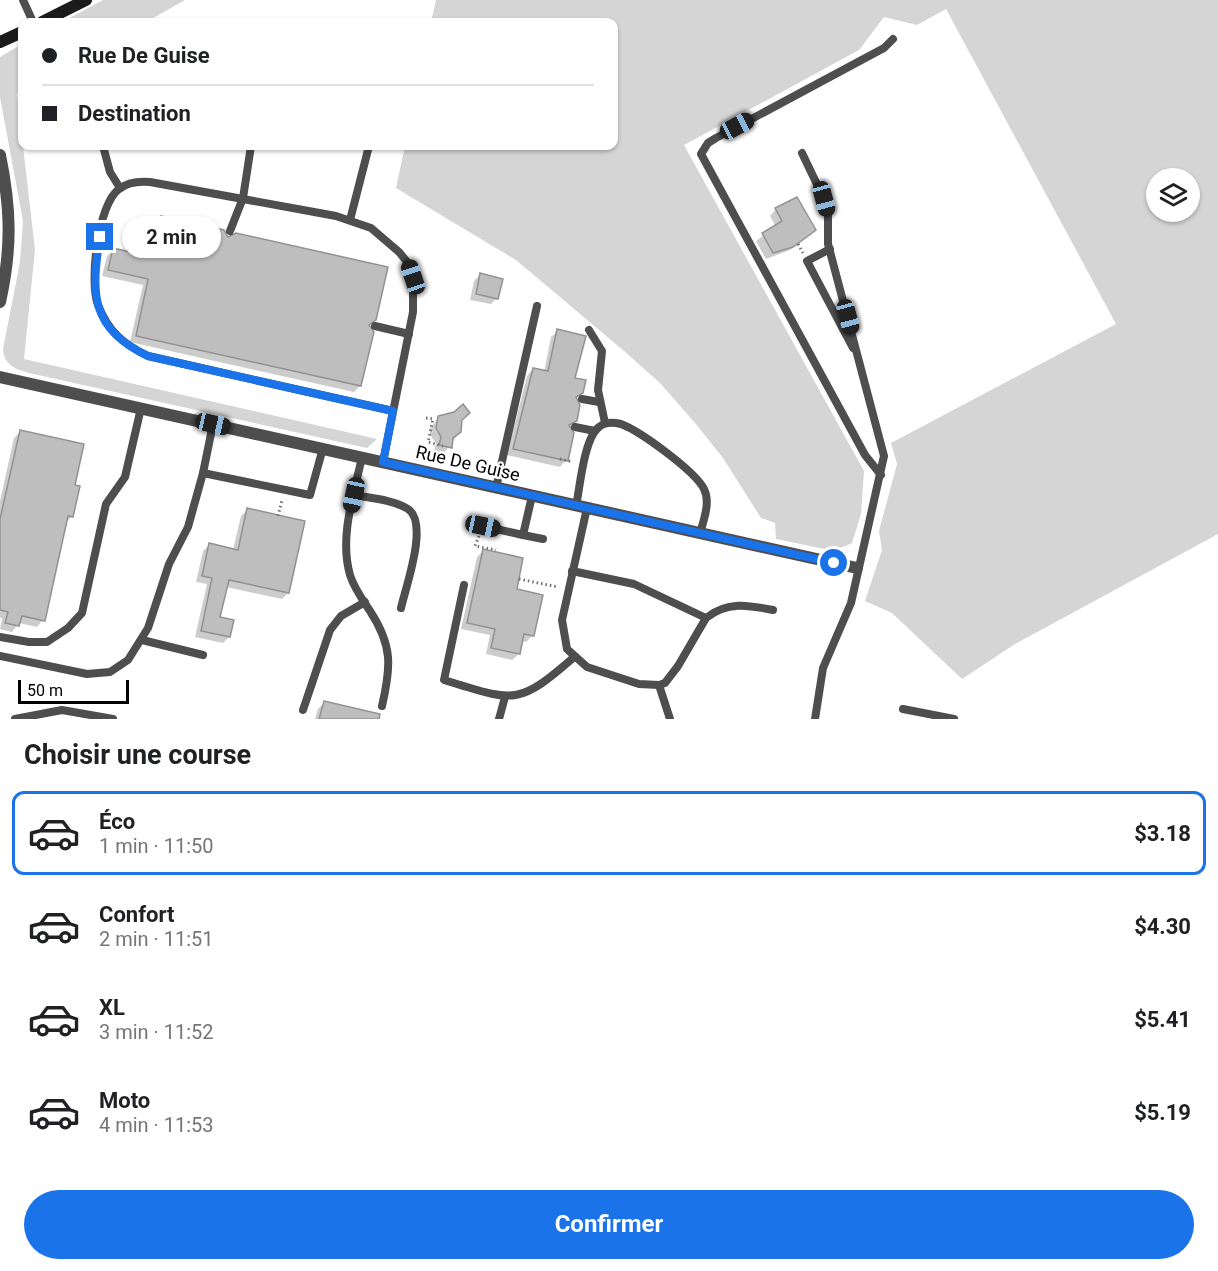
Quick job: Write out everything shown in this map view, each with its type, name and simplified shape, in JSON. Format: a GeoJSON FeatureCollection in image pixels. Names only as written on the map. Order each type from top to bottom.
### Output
{"type":"FeatureCollection","features":[{"type":"Feature","properties":{"kind":"street"},"geometry":{"type":"LineString","coordinates":[[49,18],[79,2]]}},
{"type":"Feature","properties":{"kind":"street"},"geometry":{"type":"LineString","coordinates":[[0,42],[18,34]]}},
{"type":"Feature","properties":{"kind":"street"},"geometry":{"type":"LineString","coordinates":[[0,155],[9,257],[0,302]]}},
{"type":"Feature","properties":{"kind":"street","name":"Rue De Guise"},"geometry":{"type":"LineString","coordinates":[[0,377],[857,568]]}},
{"type":"Feature","properties":{"kind":"lane"},"geometry":{"type":"LineString","coordinates":[[23,0],[31,18]]}},
{"type":"Feature","properties":{"kind":"lane"},"geometry":{"type":"LineString","coordinates":[[882,475],[865,455],[701,154],[708,143],[716,138],[884,48],[892,39]]}},
{"type":"Feature","properties":{"kind":"lane"},"geometry":{"type":"LineString","coordinates":[[104,150],[110,172],[120,188]]}},
{"type":"Feature","properties":{"kind":"lane"},"geometry":{"type":"LineString","coordinates":[[230,231],[243,198],[250,150]]}},
{"type":"Feature","properties":{"kind":"lane"},"geometry":{"type":"LineString","coordinates":[[350,220],[368,150]]}},
{"type":"Feature","properties":{"kind":"lane"},"geometry":{"type":"LineString","coordinates":[[802,153],[824,199],[830,249],[884,449],[882,475],[857,568],[851,603],[823,668],[815,719]]}},
{"type":"Feature","properties":{"kind":"lane"},"geometry":{"type":"LineString","coordinates":[[383,462],[409,334],[414,290],[408,263],[383,236],[350,220],[243,198],[150,182],[129,183],[120,188],[106,209],[94,281],[97,303],[104,319],[122,342],[148,356],[393,411]]}},
{"type":"Feature","properties":{"kind":"lane"},"geometry":{"type":"LineString","coordinates":[[830,249],[807,261],[860,362]]}},
{"type":"Feature","properties":{"kind":"lane"},"geometry":{"type":"LineString","coordinates":[[496,488],[516,418],[519,385],[537,306]]}},
{"type":"Feature","properties":{"kind":"lane"},"geometry":{"type":"LineString","coordinates":[[375,326],[409,334]]}},
{"type":"Feature","properties":{"kind":"lane"},"geometry":{"type":"LineString","coordinates":[[589,330],[600,345],[603,357],[598,390],[605,423]]}},
{"type":"Feature","properties":{"kind":"lane"},"geometry":{"type":"LineString","coordinates":[[519,385],[528,387]]}},
{"type":"Feature","properties":{"kind":"lane"},"geometry":{"type":"LineString","coordinates":[[582,399],[599,402]]}},
{"type":"Feature","properties":{"kind":"lane"},"geometry":{"type":"LineString","coordinates":[[0,637],[29,642],[47,642],[68,628],[82,614],[106,504],[125,477],[141,408]]}},
{"type":"Feature","properties":{"kind":"lane"},"geometry":{"type":"LineString","coordinates":[[700,534],[707,503],[704,489],[696,477],[626,427],[605,423],[595,430],[589,443],[582,507],[562,629],[567,649],[573,658],[587,667],[639,684],[659,685],[665,682],[678,666],[706,618],[721,608],[732,605],[772,610]]}},
{"type":"Feature","properties":{"kind":"lane"},"geometry":{"type":"LineString","coordinates":[[0,656],[77,673],[99,674],[110,672],[128,660],[148,628],[169,564],[188,527],[203,473],[213,424]]}},
{"type":"Feature","properties":{"kind":"lane"},"geometry":{"type":"LineString","coordinates":[[575,427],[595,430]]}},
{"type":"Feature","properties":{"kind":"lane"},"geometry":{"type":"LineString","coordinates":[[203,473],[310,495],[323,448]]}},
{"type":"Feature","properties":{"kind":"lane"},"geometry":{"type":"LineString","coordinates":[[362,457],[347,535],[347,562],[355,588],[382,630],[388,644],[389,678],[382,706]]}},
{"type":"Feature","properties":{"kind":"lane"},"geometry":{"type":"LineString","coordinates":[[354,495],[403,506],[414,515],[418,530],[402,608]]}},
{"type":"Feature","properties":{"kind":"lane"},"geometry":{"type":"LineString","coordinates":[[523,535],[532,496]]}},
{"type":"Feature","properties":{"kind":"lane"},"geometry":{"type":"LineString","coordinates":[[483,526],[543,539]]}},
{"type":"Feature","properties":{"kind":"lane"},"geometry":{"type":"LineString","coordinates":[[572,571],[634,584],[706,618]]}},
{"type":"Feature","properties":{"kind":"lane"},"geometry":{"type":"LineString","coordinates":[[464,585],[444,680],[505,697],[533,690],[573,658]]}},
{"type":"Feature","properties":{"kind":"lane"},"geometry":{"type":"LineString","coordinates":[[303,710],[330,630],[341,616],[365,602]]}},
{"type":"Feature","properties":{"kind":"lane"},"geometry":{"type":"LineString","coordinates":[[142,640],[203,655]]}},
{"type":"Feature","properties":{"kind":"lane"},"geometry":{"type":"LineString","coordinates":[[659,685],[670,719]]}},
{"type":"Feature","properties":{"kind":"lane"},"geometry":{"type":"LineString","coordinates":[[499,719],[505,697]]}},
{"type":"Feature","properties":{"kind":"lane"},"geometry":{"type":"LineString","coordinates":[[903,709],[954,719]]}},
{"type":"Feature","properties":{"kind":"lane"},"geometry":{"type":"LineString","coordinates":[[15,719],[62,710],[113,719]]}},
{"type":"Feature","properties":{"kind":"path"},"geometry":{"type":"LineString","coordinates":[[426,418],[433,419],[428,442],[443,446]]}},
{"type":"Feature","properties":{"kind":"path"},"geometry":{"type":"LineString","coordinates":[[560,459],[572,462]]}},
{"type":"Feature","properties":{"kind":"path"},"geometry":{"type":"LineString","coordinates":[[278,516],[282,504]]}},
{"type":"Feature","properties":{"kind":"path"},"geometry":{"type":"LineString","coordinates":[[476,542],[475,546],[497,550]]}},
{"type":"Feature","properties":{"kind":"path"},"geometry":{"type":"LineString","coordinates":[[519,579],[568,590]]}},
{"type":"Feature","properties":{"kind":"shaded area"},"geometry":{"type":"Polygon","coordinates":[[[103,0],[185,0],[153,18],[69,18],[103,0]]]}},
{"type":"Feature","properties":{"kind":"shaded area"},"geometry":{"type":"Polygon","coordinates":[[[436,0],[1218,0],[1218,534],[1015,644],[962,679],[892,613],[865,601],[882,550],[879,531],[897,464],[891,443],[1116,324],[946,9],[917,25],[884,17],[859,50],[684,145],[864,471],[861,514],[852,543],[834,551],[776,539],[775,523],[761,518],[723,458],[660,383],[516,260],[396,188],[404,150],[618,150],[618,18],[432,18],[436,0]]]}},
{"type":"Feature","properties":{"kind":"shaded area"},"geometry":{"type":"Polygon","coordinates":[[[18,46],[18,150],[23,150],[35,250],[24,359],[377,439],[367,448],[29,373],[8,363],[3,349],[20,262],[23,221],[0,97],[0,57],[18,46]]]}},
{"type":"Feature","properties":{"kind":"building"},"geometry":{"type":"Polygon","coordinates":[[[797,197],[816,230],[793,247],[773,253],[762,233],[782,221],[775,208],[797,197]]]}},
{"type":"Feature","properties":{"kind":"building"},"geometry":{"type":"Polygon","coordinates":[[[161,216],[224,230],[228,237],[236,233],[388,267],[376,320],[369,325],[374,332],[361,386],[136,336],[148,279],[108,270],[113,248],[152,257],[161,216]]]}},
{"type":"Feature","properties":{"kind":"building"},"geometry":{"type":"Polygon","coordinates":[[[480,273],[503,279],[498,299],[476,294],[480,273]]]}},
{"type":"Feature","properties":{"kind":"building"},"geometry":{"type":"Polygon","coordinates":[[[557,329],[586,336],[575,378],[586,380],[583,393],[576,397],[580,405],[577,421],[569,425],[574,433],[568,461],[513,449],[533,368],[548,371],[557,329]]]}},
{"type":"Feature","properties":{"kind":"building"},"geometry":{"type":"Polygon","coordinates":[[[463,404],[470,413],[462,420],[461,432],[453,438],[452,448],[439,445],[441,437],[436,428],[438,416],[454,412],[463,404]]]}},
{"type":"Feature","properties":{"kind":"building"},"geometry":{"type":"Polygon","coordinates":[[[20,430],[84,444],[75,485],[80,486],[73,517],[68,516],[45,621],[22,616],[19,626],[5,623],[8,612],[0,610],[0,519],[20,430]]]}},
{"type":"Feature","properties":{"kind":"building"},"geometry":{"type":"Polygon","coordinates":[[[247,508],[305,521],[289,593],[229,580],[220,617],[234,620],[230,637],[201,631],[212,578],[202,576],[209,543],[238,550],[247,508]]]}},
{"type":"Feature","properties":{"kind":"building"},"geometry":{"type":"Polygon","coordinates":[[[483,549],[523,558],[517,589],[543,595],[534,636],[524,634],[520,654],[491,648],[495,629],[467,623],[483,549]]]}},
{"type":"Feature","properties":{"kind":"building"},"geometry":{"type":"Polygon","coordinates":[[[324,701],[380,714],[379,719],[319,719],[324,701]]]}},
{"type":"Feature","properties":{"kind":"route"},"geometry":{"type":"LineString","coordinates":[[100,237],[94,291],[104,319],[122,342],[148,356],[393,411],[383,462],[834,563]]}}]}
